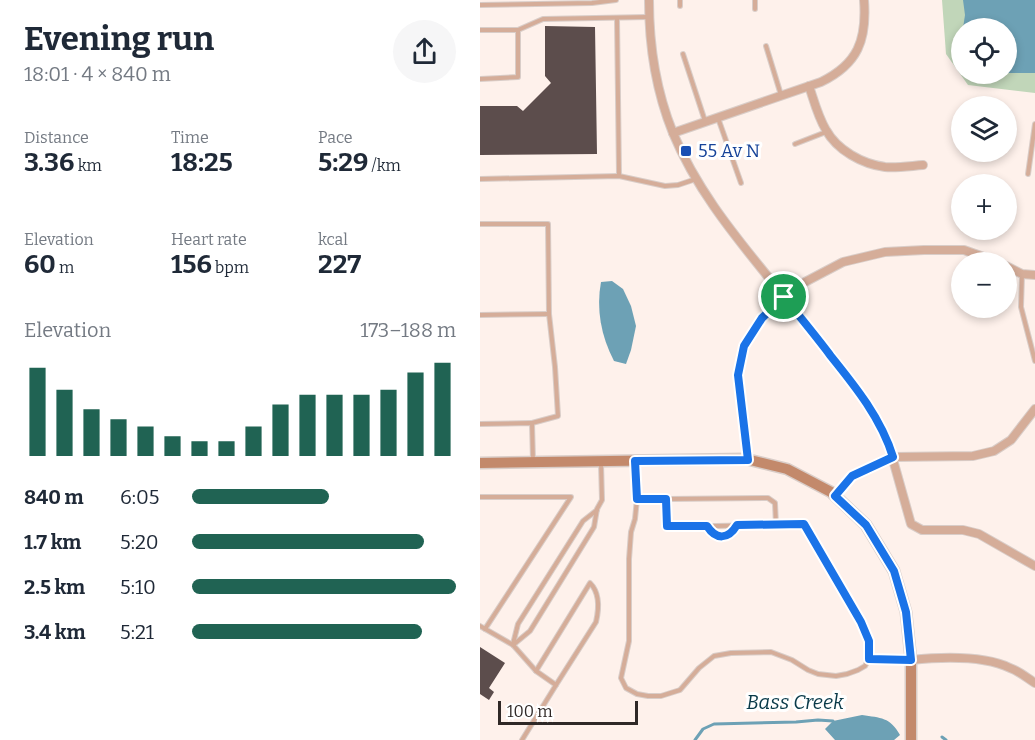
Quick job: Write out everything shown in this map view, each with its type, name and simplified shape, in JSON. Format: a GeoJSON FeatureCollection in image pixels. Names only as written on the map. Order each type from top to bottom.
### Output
{"type":"FeatureCollection","features":[{"type":"Feature","properties":{"kind":"street"},"geometry":{"type":"LineString","coordinates":[[649,0],[651,50],[658,87],[673,133],[696,179],[718,214],[860,392],[888,442],[911,524],[922,530],[963,530],[979,534],[1035,566]]}},
{"type":"Feature","properties":{"kind":"street"},"geometry":{"type":"LineString","coordinates":[[673,133],[835,75],[854,56],[862,39],[865,26],[864,0]]}},
{"type":"Feature","properties":{"kind":"street"},"geometry":{"type":"LineString","coordinates":[[809,86],[816,109],[827,132],[849,153],[866,162],[885,167],[923,165]]}},
{"type":"Feature","properties":{"kind":"street"},"geometry":{"type":"LineString","coordinates":[[748,460],[738,375],[744,346],[762,318],[784,297],[805,282],[843,262],[885,252],[964,250],[970,252]]}},
{"type":"Feature","properties":{"kind":"street"},"geometry":{"type":"LineString","coordinates":[[1017,271],[1035,275]]}},
{"type":"Feature","properties":{"kind":"street"},"geometry":{"type":"LineString","coordinates":[[835,496],[852,476],[893,457],[973,456],[994,451],[1011,440],[1035,409]]}},
{"type":"Feature","properties":{"kind":"street"},"geometry":{"type":"LineString","coordinates":[[480,463],[748,460],[787,469],[825,488],[866,525],[894,571],[906,612],[911,660],[911,740]]}},
{"type":"Feature","properties":{"kind":"street"},"geometry":{"type":"LineString","coordinates":[[911,660],[956,657],[984,661],[1010,667],[1035,683]]}},
{"type":"Feature","properties":{"kind":"lane"},"geometry":{"type":"LineString","coordinates":[[480,5],[592,3],[616,0]]}},
{"type":"Feature","properties":{"kind":"lane"},"geometry":{"type":"LineString","coordinates":[[680,0],[680,6]]}},
{"type":"Feature","properties":{"kind":"lane"},"geometry":{"type":"LineString","coordinates":[[754,9],[755,0]]}},
{"type":"Feature","properties":{"kind":"lane"},"geometry":{"type":"LineString","coordinates":[[480,30],[518,30],[543,20],[649,17]]}},
{"type":"Feature","properties":{"kind":"lane"},"geometry":{"type":"LineString","coordinates":[[617,19],[619,176]]}},
{"type":"Feature","properties":{"kind":"lane"},"geometry":{"type":"LineString","coordinates":[[480,79],[518,77],[518,30]]}},
{"type":"Feature","properties":{"kind":"lane"},"geometry":{"type":"LineString","coordinates":[[766,46],[781,95]]}},
{"type":"Feature","properties":{"kind":"lane"},"geometry":{"type":"LineString","coordinates":[[683,54],[705,121]]}},
{"type":"Feature","properties":{"kind":"lane"},"geometry":{"type":"LineString","coordinates":[[717,117],[741,183]]}},
{"type":"Feature","properties":{"kind":"lane"},"geometry":{"type":"LineString","coordinates":[[1028,174],[1035,124]]}},
{"type":"Feature","properties":{"kind":"lane"},"geometry":{"type":"LineString","coordinates":[[795,144],[827,132]]}},
{"type":"Feature","properties":{"kind":"lane"},"geometry":{"type":"LineString","coordinates":[[480,179],[619,176],[665,186],[678,185],[696,179]]}},
{"type":"Feature","properties":{"kind":"lane"},"geometry":{"type":"LineString","coordinates":[[480,224],[548,224],[549,314],[558,416],[532,423],[480,424]]}},
{"type":"Feature","properties":{"kind":"lane"},"geometry":{"type":"LineString","coordinates":[[1022,273],[1021,307],[1035,361]]}},
{"type":"Feature","properties":{"kind":"lane"},"geometry":{"type":"LineString","coordinates":[[480,315],[549,314]]}},
{"type":"Feature","properties":{"kind":"lane"},"geometry":{"type":"LineString","coordinates":[[532,423],[533,462]]}},
{"type":"Feature","properties":{"kind":"lane"},"geometry":{"type":"LineString","coordinates":[[513,645],[530,631],[594,527],[597,509],[602,500],[601,461]]}},
{"type":"Feature","properties":{"kind":"lane"},"geometry":{"type":"LineString","coordinates":[[635,461],[637,499],[629,559],[629,641],[621,678],[626,688],[637,694],[648,696],[661,696],[680,690],[699,668],[714,657],[731,653],[771,652],[818,674],[836,676],[865,666],[869,659],[869,641],[861,622],[804,524],[667,526],[666,499]]}},
{"type":"Feature","properties":{"kind":"lane"},"geometry":{"type":"LineString","coordinates":[[480,497],[571,497],[482,627],[513,645],[536,671],[556,685]]}},
{"type":"Feature","properties":{"kind":"lane"},"geometry":{"type":"LineString","coordinates":[[637,499],[768,498],[775,503],[776,525]]}},
{"type":"Feature","properties":{"kind":"lane"},"geometry":{"type":"LineString","coordinates":[[513,645],[518,624],[583,521],[597,509]]}},
{"type":"Feature","properties":{"kind":"lane"},"geometry":{"type":"LineString","coordinates":[[707,526],[712,534],[719,536],[728,535],[737,525]]}},
{"type":"Feature","properties":{"kind":"lane"},"geometry":{"type":"LineString","coordinates":[[522,740],[596,622],[597,593],[590,583],[536,671]]}},
{"type":"Feature","properties":{"kind":"lane"},"geometry":{"type":"LineString","coordinates":[[869,659],[911,660]]}},
{"type":"Feature","properties":{"kind":"green space"},"geometry":{"type":"Polygon","coordinates":[[[942,0],[1035,0],[1035,93],[967,84],[1017,84],[1017,18],[951,18],[951,61],[946,54],[942,0]]]}},
{"type":"Feature","properties":{"kind":"water"},"geometry":{"type":"Polygon","coordinates":[[[963,0],[1035,0],[1035,73],[1017,73],[1017,18],[965,18],[963,0]]]}},
{"type":"Feature","properties":{"kind":"water"},"geometry":{"type":"Polygon","coordinates":[[[612,281],[623,289],[631,306],[636,326],[626,364],[614,361],[601,322],[599,302],[601,282],[612,281]]]}},
{"type":"Feature","properties":{"kind":"water"},"geometry":{"type":"Polygon","coordinates":[[[862,715],[889,722],[900,735],[894,740],[835,740],[825,729],[833,721],[862,715]]]}},
{"type":"Feature","properties":{"kind":"building"},"geometry":{"type":"Polygon","coordinates":[[[545,26],[595,27],[597,154],[480,155],[480,106],[517,106],[523,111],[551,83],[545,76],[545,26]]]}},
{"type":"Feature","properties":{"kind":"building"},"geometry":{"type":"Polygon","coordinates":[[[480,647],[505,663],[489,688],[494,692],[489,700],[480,694],[480,647]]]}},
{"type":"Feature","properties":{"kind":"waterway","name":"Bass Creek"},"geometry":{"type":"LineString","coordinates":[[695,740],[703,729],[714,724],[833,721]]}},
{"type":"Feature","properties":{"kind":"waterway","name":"Bass Creek"},"geometry":{"type":"LineString","coordinates":[[942,737],[946,740]]}},
{"type":"Feature","properties":{"kind":"place","name":"55 Av N"},"geometry":{"type":"Point","coordinates":[686,151]}},
{"type":"Feature","properties":{"kind":"route"},"geometry":{"type":"LineString","coordinates":[[784,297],[860,392],[888,442],[893,457],[852,476],[835,496],[866,525],[894,571],[906,612],[911,660],[869,659],[869,641],[861,622],[804,524],[737,525],[728,535],[719,536],[712,534],[707,526],[667,526],[666,499],[637,499],[635,461],[748,460],[738,375],[744,346],[762,318],[784,297]]}}]}
